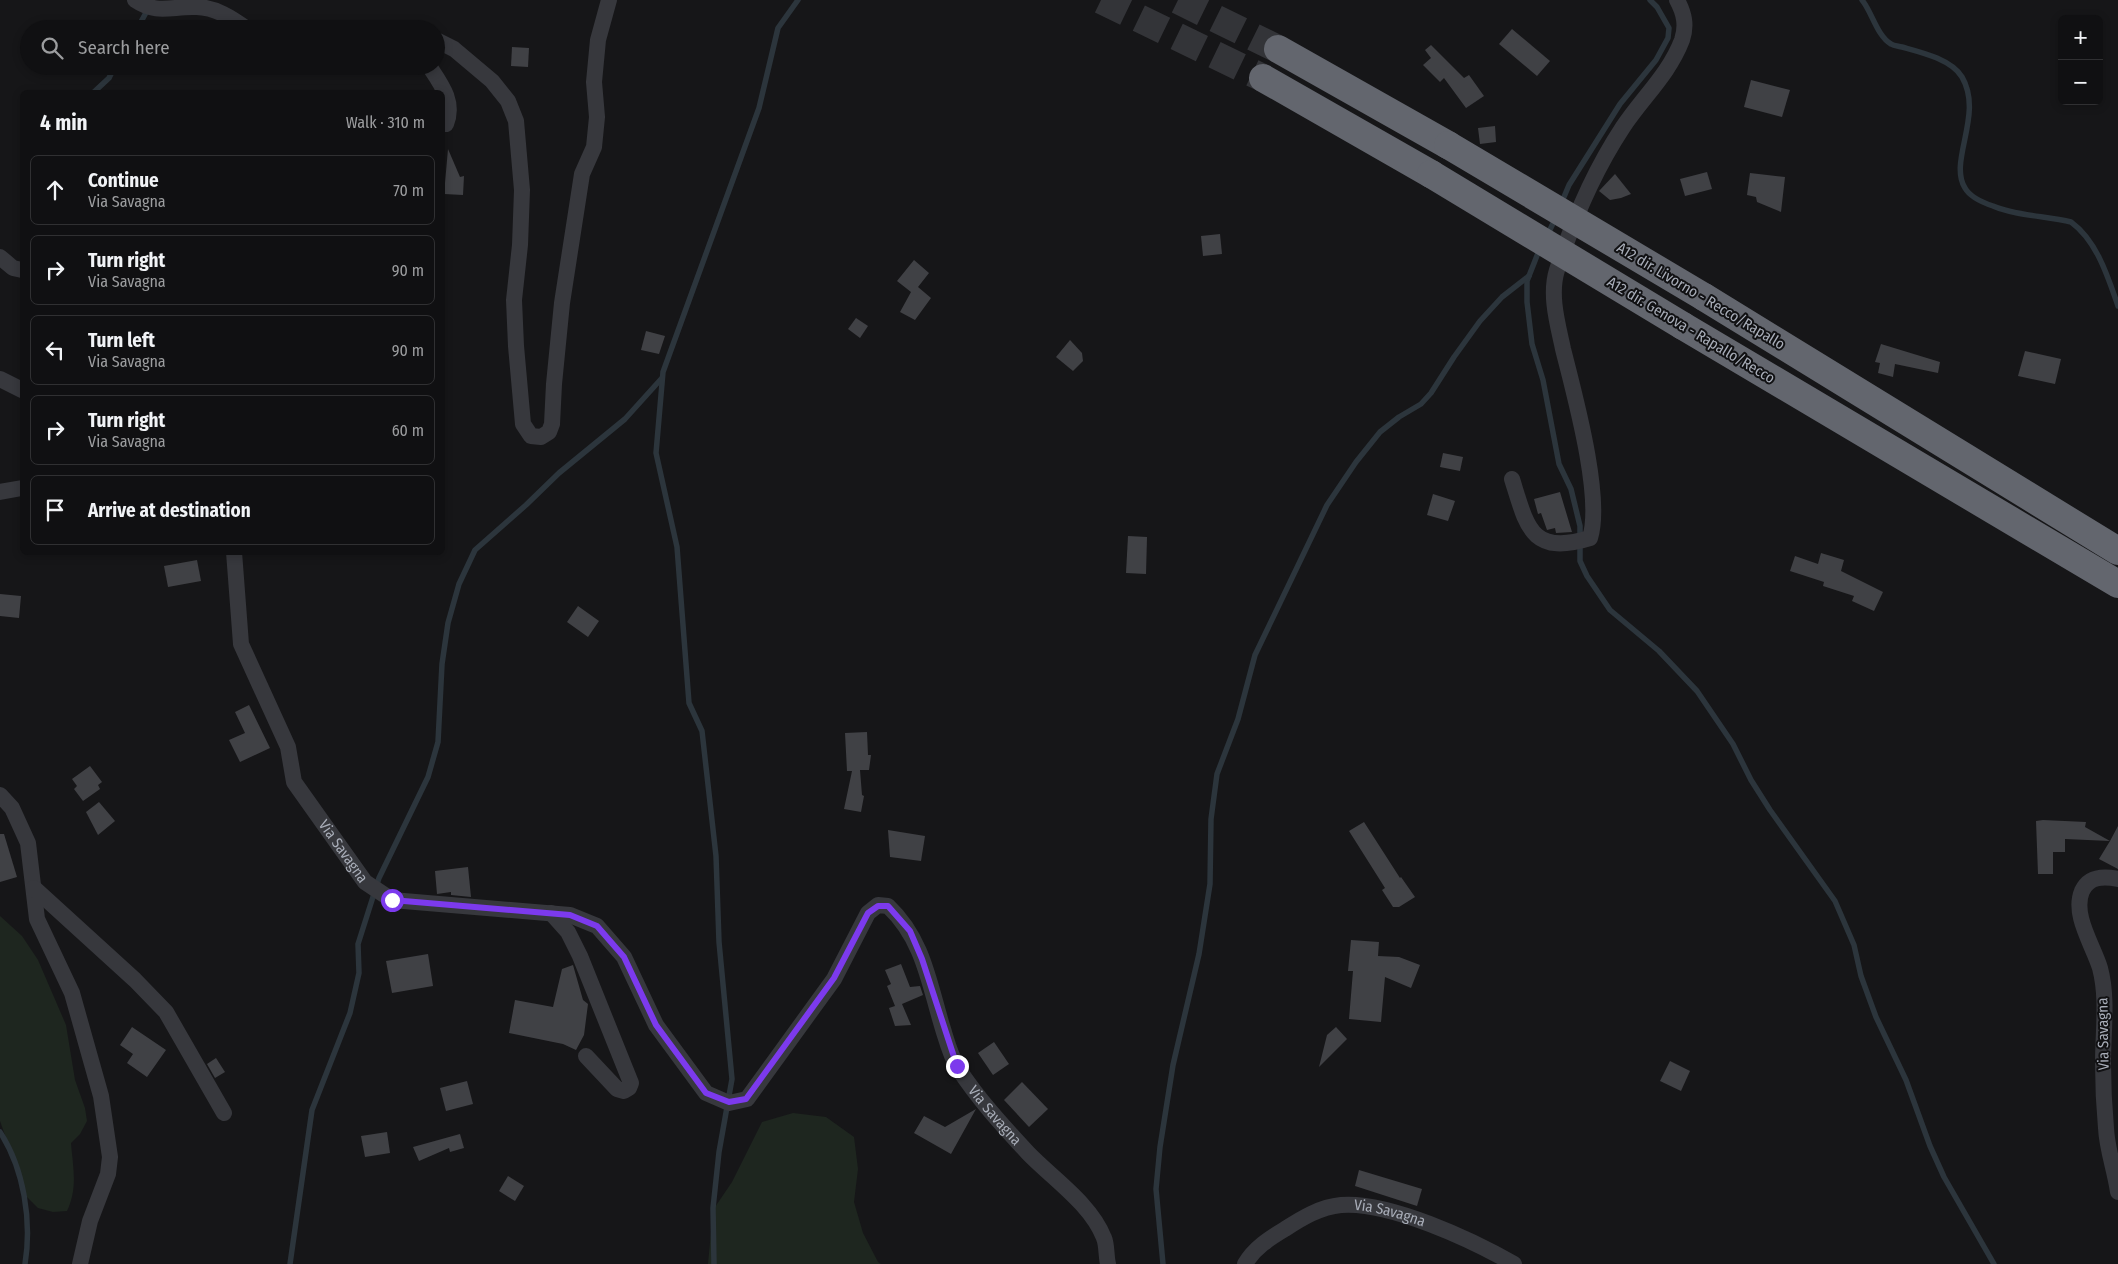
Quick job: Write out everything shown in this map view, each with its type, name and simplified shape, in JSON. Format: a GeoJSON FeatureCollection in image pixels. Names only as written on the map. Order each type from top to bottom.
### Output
{"type":"FeatureCollection","features":[{"type":"Feature","properties":{"kind":"highway","name":"A12 dir. Livorno - Recco/Rapallo"},"geometry":{"type":"LineString","coordinates":[[1278,49],[1448,145],[1704,297],[2118,551]]}},
{"type":"Feature","properties":{"kind":"highway","name":"A12 dir. Genova - Rapallo/Recco"},"geometry":{"type":"LineString","coordinates":[[1263,78],[1432,174],[1683,326],[2118,584]]}},
{"type":"Feature","properties":{"kind":"street"},"geometry":{"type":"LineString","coordinates":[[135,0],[147,8],[162,9],[197,6],[218,10],[233,20]]}},
{"type":"Feature","properties":{"kind":"street"},"geometry":{"type":"LineString","coordinates":[[445,45],[454,50],[492,81],[508,101],[516,121],[522,190],[520,245],[514,300],[516,346],[523,424],[531,436],[541,437],[549,432],[552,424],[562,303],[582,174],[594,147],[597,118],[594,82],[598,40],[609,0]]}},
{"type":"Feature","properties":{"kind":"street"},"geometry":{"type":"LineString","coordinates":[[1512,479],[1533,534],[1548,544],[1574,543],[1590,538],[1593,527],[1592,498],[1586,452],[1557,322],[1556,273],[1570,231],[1592,180],[1623,126],[1666,72],[1682,38],[1686,24],[1677,0]]}},
{"type":"Feature","properties":{"kind":"street"},"geometry":{"type":"LineString","coordinates":[[435,75],[444,90]]}},
{"type":"Feature","properties":{"kind":"street"},"geometry":{"type":"LineString","coordinates":[[445,93],[451,114],[446,124]]}},
{"type":"Feature","properties":{"kind":"street"},"geometry":{"type":"LineString","coordinates":[[0,257],[13,268],[20,270]]}},
{"type":"Feature","properties":{"kind":"street"},"geometry":{"type":"LineString","coordinates":[[0,379],[20,389]]}},
{"type":"Feature","properties":{"kind":"street"},"geometry":{"type":"LineString","coordinates":[[0,492],[20,488]]}},
{"type":"Feature","properties":{"kind":"street","name":"Via Savagna"},"geometry":{"type":"LineString","coordinates":[[234,555],[241,644],[288,747],[294,782],[365,882],[392,900],[570,915],[597,926],[624,957],[656,1025],[706,1093],[729,1102],[746,1099],[834,978],[868,913],[878,906],[888,906],[903,921],[913,938],[922,959],[957,1066],[986,1106],[1030,1155],[1076,1198],[1092,1218],[1104,1238],[1108,1264]]}},
{"type":"Feature","properties":{"kind":"street"},"geometry":{"type":"LineString","coordinates":[[0,796],[12,808],[28,843],[37,919],[72,993],[101,1096],[110,1157],[108,1174],[90,1221],[80,1264]]}},
{"type":"Feature","properties":{"kind":"street","name":"Via Savagna"},"geometry":{"type":"LineString","coordinates":[[2118,879],[2103,876],[2091,881],[2082,890],[2079,904],[2100,969],[2105,1008],[2103,1063],[2106,1129],[2118,1192]]}},
{"type":"Feature","properties":{"kind":"street"},"geometry":{"type":"LineString","coordinates":[[34,888],[135,980],[166,1012],[224,1113]]}},
{"type":"Feature","properties":{"kind":"street"},"geometry":{"type":"LineString","coordinates":[[551,913],[568,932],[580,956],[631,1083],[629,1088],[624,1091],[617,1089],[586,1056]]}},
{"type":"Feature","properties":{"kind":"street","name":"Via Savagna"},"geometry":{"type":"LineString","coordinates":[[1245,1264],[1265,1241],[1321,1209],[1356,1205],[1390,1212],[1432,1226],[1484,1247],[1514,1264]]}},
{"type":"Feature","properties":{"kind":"shaded area"},"geometry":{"type":"Polygon","coordinates":[[[0,916],[22,936],[38,960],[66,1025],[75,1080],[85,1108],[87,1121],[80,1134],[71,1143],[74,1186],[67,1211],[53,1212],[38,1208],[27,1197],[0,1121],[0,916]]]}},
{"type":"Feature","properties":{"kind":"shaded area"},"geometry":{"type":"Polygon","coordinates":[[[793,1113],[826,1117],[854,1137],[858,1169],[854,1202],[863,1233],[878,1262],[881,1264],[708,1264],[713,1210],[732,1182],[762,1122],[793,1113]]]}},
{"type":"Feature","properties":{"kind":"building"},"geometry":{"type":"Polygon","coordinates":[[[1512,29],[1550,61],[1537,76],[1499,44],[1512,29]]]}},
{"type":"Feature","properties":{"kind":"building"},"geometry":{"type":"Polygon","coordinates":[[[1431,45],[1464,78],[1469,75],[1484,96],[1466,108],[1444,78],[1440,82],[1423,65],[1431,58],[1425,50],[1431,45]]]}},
{"type":"Feature","properties":{"kind":"building"},"geometry":{"type":"Polygon","coordinates":[[[512,47],[529,48],[528,67],[511,66],[512,47]]]}},
{"type":"Feature","properties":{"kind":"building"},"geometry":{"type":"Polygon","coordinates":[[[1751,80],[1790,90],[1782,117],[1744,107],[1751,80]]]}},
{"type":"Feature","properties":{"kind":"building"},"geometry":{"type":"Polygon","coordinates":[[[1495,126],[1496,142],[1480,144],[1478,128],[1495,126]]]}},
{"type":"Feature","properties":{"kind":"building"},"geometry":{"type":"Polygon","coordinates":[[[448,149],[460,177],[464,176],[463,195],[445,194],[448,149]]]}},
{"type":"Feature","properties":{"kind":"building"},"geometry":{"type":"Polygon","coordinates":[[[1707,172],[1712,189],[1685,196],[1680,179],[1707,172]]]}},
{"type":"Feature","properties":{"kind":"building"},"geometry":{"type":"Polygon","coordinates":[[[1750,173],[1785,177],[1781,212],[1757,202],[1756,197],[1747,195],[1750,173]]]}},
{"type":"Feature","properties":{"kind":"building"},"geometry":{"type":"Polygon","coordinates":[[[1615,174],[1631,194],[1610,200],[1599,191],[1615,174]]]}},
{"type":"Feature","properties":{"kind":"building"},"geometry":{"type":"Polygon","coordinates":[[[1220,234],[1222,254],[1203,256],[1201,236],[1220,234]]]}},
{"type":"Feature","properties":{"kind":"building"},"geometry":{"type":"Polygon","coordinates":[[[914,260],[929,273],[918,287],[931,298],[915,320],[900,312],[911,292],[897,281],[914,260]]]}},
{"type":"Feature","properties":{"kind":"building"},"geometry":{"type":"Polygon","coordinates":[[[856,318],[868,326],[860,338],[848,329],[856,318]]]}},
{"type":"Feature","properties":{"kind":"building"},"geometry":{"type":"Polygon","coordinates":[[[646,331],[665,336],[659,354],[641,350],[646,331]]]}},
{"type":"Feature","properties":{"kind":"building"},"geometry":{"type":"Polygon","coordinates":[[[1070,340],[1082,353],[1083,361],[1073,371],[1056,357],[1070,340]]]}},
{"type":"Feature","properties":{"kind":"building"},"geometry":{"type":"Polygon","coordinates":[[[1881,344],[1940,362],[1938,373],[1895,364],[1893,377],[1878,373],[1880,363],[1875,362],[1881,344]]]}},
{"type":"Feature","properties":{"kind":"building"},"geometry":{"type":"Polygon","coordinates":[[[2025,351],[2061,359],[2055,384],[2018,376],[2025,351]]]}},
{"type":"Feature","properties":{"kind":"building"},"geometry":{"type":"Polygon","coordinates":[[[1443,453],[1463,457],[1460,471],[1440,467],[1443,453]]]}},
{"type":"Feature","properties":{"kind":"building"},"geometry":{"type":"Polygon","coordinates":[[[1560,492],[1572,532],[1556,533],[1555,528],[1547,530],[1541,513],[1538,514],[1534,499],[1560,492]]]}},
{"type":"Feature","properties":{"kind":"building"},"geometry":{"type":"Polygon","coordinates":[[[1433,494],[1455,501],[1448,521],[1427,515],[1433,494]]]}},
{"type":"Feature","properties":{"kind":"building"},"geometry":{"type":"Polygon","coordinates":[[[1128,536],[1147,537],[1146,574],[1126,573],[1128,536]]]}},
{"type":"Feature","properties":{"kind":"building"},"geometry":{"type":"Polygon","coordinates":[[[1821,553],[1844,560],[1841,571],[1883,592],[1874,611],[1852,601],[1854,596],[1823,586],[1824,582],[1790,571],[1795,556],[1818,564],[1821,553]]]}},
{"type":"Feature","properties":{"kind":"building"},"geometry":{"type":"Polygon","coordinates":[[[197,560],[201,581],[168,587],[164,566],[197,560]]]}},
{"type":"Feature","properties":{"kind":"building"},"geometry":{"type":"Polygon","coordinates":[[[0,594],[21,596],[19,618],[0,616],[0,594]]]}},
{"type":"Feature","properties":{"kind":"building"},"geometry":{"type":"Polygon","coordinates":[[[578,606],[599,621],[588,637],[567,622],[578,606]]]}},
{"type":"Feature","properties":{"kind":"building"},"geometry":{"type":"Polygon","coordinates":[[[249,705],[270,748],[240,762],[229,740],[245,733],[235,712],[249,705]]]}},
{"type":"Feature","properties":{"kind":"building"},"geometry":{"type":"Polygon","coordinates":[[[867,732],[868,755],[871,755],[869,770],[860,770],[862,795],[864,796],[861,812],[844,809],[852,771],[847,771],[845,733],[867,732]]]}},
{"type":"Feature","properties":{"kind":"building"},"geometry":{"type":"Polygon","coordinates":[[[90,766],[102,782],[98,785],[100,789],[83,801],[74,789],[77,786],[72,779],[90,766]]]}},
{"type":"Feature","properties":{"kind":"building"},"geometry":{"type":"Polygon","coordinates":[[[99,802],[115,821],[98,835],[86,812],[99,802]]]}},
{"type":"Feature","properties":{"kind":"building"},"geometry":{"type":"Polygon","coordinates":[[[2036,821],[2086,822],[2085,827],[2110,841],[2065,839],[2065,852],[2053,852],[2053,874],[2038,874],[2036,821]]]}},
{"type":"Feature","properties":{"kind":"building"},"geometry":{"type":"Polygon","coordinates":[[[1364,822],[1400,878],[1415,897],[1399,907],[1393,907],[1382,890],[1385,888],[1349,831],[1364,822]]]}},
{"type":"Feature","properties":{"kind":"building"},"geometry":{"type":"Polygon","coordinates":[[[2118,826],[2118,869],[2099,859],[2118,826]]]}},
{"type":"Feature","properties":{"kind":"building"},"geometry":{"type":"Polygon","coordinates":[[[888,830],[925,836],[921,861],[890,857],[888,830]]]}},
{"type":"Feature","properties":{"kind":"building"},"geometry":{"type":"Polygon","coordinates":[[[0,834],[4,834],[17,877],[0,882],[0,834]]]}},
{"type":"Feature","properties":{"kind":"building"},"geometry":{"type":"Polygon","coordinates":[[[468,867],[471,897],[451,895],[451,892],[437,894],[435,871],[468,867]]]}},
{"type":"Feature","properties":{"kind":"building"},"geometry":{"type":"Polygon","coordinates":[[[1351,940],[1379,942],[1378,956],[1399,957],[1420,965],[1411,988],[1385,977],[1381,1022],[1349,1019],[1353,971],[1348,971],[1351,940]]]}},
{"type":"Feature","properties":{"kind":"building"},"geometry":{"type":"Polygon","coordinates":[[[428,954],[433,986],[392,993],[386,961],[428,954]]]}},
{"type":"Feature","properties":{"kind":"building"},"geometry":{"type":"Polygon","coordinates":[[[901,964],[910,987],[920,986],[923,995],[902,1004],[911,1025],[895,1026],[889,1008],[895,1006],[887,986],[891,984],[885,970],[901,964]]]}},
{"type":"Feature","properties":{"kind":"building"},"geometry":{"type":"Polygon","coordinates":[[[573,965],[583,1000],[588,1004],[584,1035],[576,1050],[563,1044],[509,1033],[515,1000],[553,1007],[562,969],[573,965]]]}},
{"type":"Feature","properties":{"kind":"building"},"geometry":{"type":"Polygon","coordinates":[[[132,1027],[166,1050],[147,1077],[127,1063],[133,1054],[120,1045],[132,1027]]]}},
{"type":"Feature","properties":{"kind":"building"},"geometry":{"type":"Polygon","coordinates":[[[1336,1027],[1347,1039],[1319,1067],[1327,1035],[1336,1027]]]}},
{"type":"Feature","properties":{"kind":"building"},"geometry":{"type":"Polygon","coordinates":[[[994,1042],[1009,1064],[993,1075],[978,1053],[994,1042]]]}},
{"type":"Feature","properties":{"kind":"building"},"geometry":{"type":"Polygon","coordinates":[[[216,1058],[225,1072],[215,1078],[207,1064],[216,1058]]]}},
{"type":"Feature","properties":{"kind":"building"},"geometry":{"type":"Polygon","coordinates":[[[1670,1061],[1690,1071],[1681,1091],[1660,1081],[1670,1061]]]}},
{"type":"Feature","properties":{"kind":"building"},"geometry":{"type":"Polygon","coordinates":[[[467,1081],[473,1104],[446,1111],[440,1088],[467,1081]]]}},
{"type":"Feature","properties":{"kind":"building"},"geometry":{"type":"Polygon","coordinates":[[[1022,1082],[1048,1109],[1029,1127],[1004,1100],[1022,1082]]]}},
{"type":"Feature","properties":{"kind":"building"},"geometry":{"type":"Polygon","coordinates":[[[976,1109],[951,1154],[914,1133],[924,1116],[945,1127],[976,1109]]]}},
{"type":"Feature","properties":{"kind":"building"},"geometry":{"type":"Polygon","coordinates":[[[387,1132],[390,1153],[365,1157],[361,1136],[387,1132]]]}},
{"type":"Feature","properties":{"kind":"building"},"geometry":{"type":"Polygon","coordinates":[[[460,1134],[464,1148],[450,1152],[449,1148],[419,1161],[413,1147],[460,1134]]]}},
{"type":"Feature","properties":{"kind":"building"},"geometry":{"type":"Polygon","coordinates":[[[1359,1170],[1422,1189],[1417,1206],[1355,1186],[1359,1170]]]}},
{"type":"Feature","properties":{"kind":"building"},"geometry":{"type":"Polygon","coordinates":[[[508,1176],[524,1186],[515,1201],[499,1191],[508,1176]]]}},
{"type":"Feature","properties":{"kind":"waterway"},"geometry":{"type":"LineString","coordinates":[[714,1264],[713,1208],[719,1152],[732,1079],[719,942],[716,856],[702,731],[689,703],[677,547],[656,453],[663,372],[759,108],[778,28],[798,0]]}},
{"type":"Feature","properties":{"kind":"waterway"},"geometry":{"type":"LineString","coordinates":[[1561,204],[1569,185],[1620,104],[1656,60],[1668,38],[1669,28],[1657,7],[1650,0]]}},
{"type":"Feature","properties":{"kind":"waterway"},"geometry":{"type":"LineString","coordinates":[[1862,0],[1878,30],[1886,40],[1893,45],[1943,61],[1951,65],[1962,77],[1968,92],[1969,107],[1960,165],[1961,177],[1967,191],[1974,197],[2002,209],[2071,222],[2095,249],[2106,272],[2118,306]]}},
{"type":"Feature","properties":{"kind":"waterway"},"geometry":{"type":"LineString","coordinates":[[142,20],[148,9]]}},
{"type":"Feature","properties":{"kind":"waterway"},"geometry":{"type":"LineString","coordinates":[[96,90],[110,75]]}},
{"type":"Feature","properties":{"kind":"waterway"},"geometry":{"type":"LineString","coordinates":[[1547,236],[1556,217]]}},
{"type":"Feature","properties":{"kind":"waterway"},"geometry":{"type":"LineString","coordinates":[[1540,248],[1527,281],[1527,302],[1532,344],[1543,380],[1559,464],[1571,489],[1580,526],[1580,561],[1587,576],[1610,610],[1659,651],[1697,691],[1733,744],[1751,780],[1770,810],[1835,901],[1854,945],[1861,976],[1876,1017],[1906,1080],[1930,1146],[1944,1177],[1994,1264]]}},
{"type":"Feature","properties":{"kind":"waterway"},"geometry":{"type":"LineString","coordinates":[[1163,1264],[1156,1189],[1160,1147],[1173,1065],[1199,954],[1210,884],[1211,819],[1217,774],[1238,719],[1255,655],[1327,505],[1356,462],[1380,432],[1399,417],[1421,404],[1431,393],[1480,321],[1502,297],[1529,276]]}},
{"type":"Feature","properties":{"kind":"waterway"},"geometry":{"type":"LineString","coordinates":[[290,1264],[312,1110],[350,1013],[359,973],[358,944],[379,878],[428,777],[438,742],[442,664],[448,623],[459,584],[475,550],[559,473],[625,419],[662,378]]}},
{"type":"Feature","properties":{"kind":"waterway"},"geometry":{"type":"LineString","coordinates":[[0,1132],[15,1162],[24,1196],[27,1230],[25,1264]]}},
{"type":"Feature","properties":{"kind":"tunnel"},"geometry":{"type":"LineString","coordinates":[[1101,0],[1263,78]]}},
{"type":"Feature","properties":{"kind":"tunnel"},"geometry":{"type":"LineString","coordinates":[[1178,0],[1278,49]]}},
{"type":"Feature","properties":{"kind":"route"},"geometry":{"type":"LineString","coordinates":[[392,900],[570,915],[597,926],[624,957],[656,1025],[706,1093],[729,1102],[746,1099],[834,978],[868,913],[878,906],[888,906],[910,931],[922,959],[947,1042],[957,1066]]}}]}
